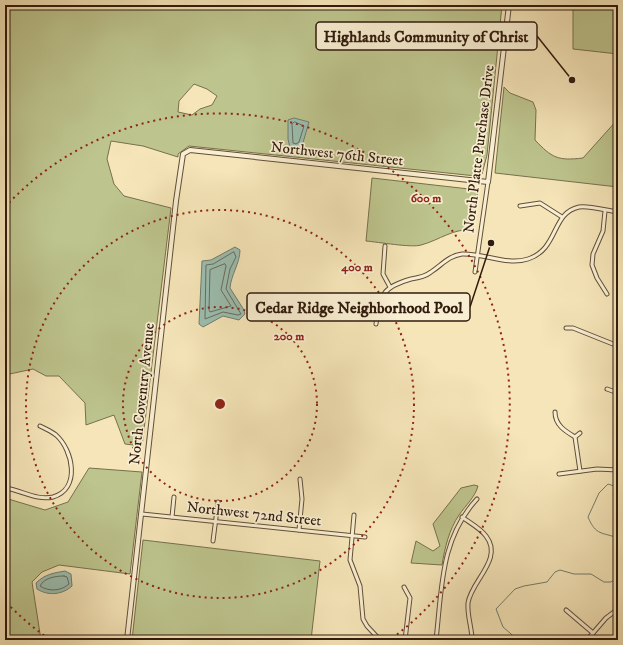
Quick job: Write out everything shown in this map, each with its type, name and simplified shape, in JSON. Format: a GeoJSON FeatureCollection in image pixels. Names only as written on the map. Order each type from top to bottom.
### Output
{"type":"FeatureCollection","features":[{"type":"Feature","properties":{"kind":"street","name":"North Platte Purchase Drive"},"geometry":{"type":"LineString","coordinates":[[475,272],[488,182],[509,5]]}},
{"type":"Feature","properties":{"kind":"street","name":"Northwest 76th Street"},"geometry":{"type":"LineString","coordinates":[[185,152],[190,150],[488,182]]}},
{"type":"Feature","properties":{"kind":"street","name":"North Coventry Avenue"},"geometry":{"type":"LineString","coordinates":[[127,640],[176,200],[181,158],[185,152]]}},
{"type":"Feature","properties":{"kind":"street"},"geometry":{"type":"LineString","coordinates":[[520,206],[540,203],[547,206],[562,217]]}},
{"type":"Feature","properties":{"kind":"street"},"geometry":{"type":"LineString","coordinates":[[376,324],[381,298],[390,287],[430,273],[450,258],[462,254],[515,261],[527,259],[536,256],[543,251],[554,235],[562,217],[569,212],[580,207],[618,212]]}},
{"type":"Feature","properties":{"kind":"street"},"geometry":{"type":"LineString","coordinates":[[605,211],[603,231],[593,254],[592,265],[597,278],[607,294]]}},
{"type":"Feature","properties":{"kind":"street"},"geometry":{"type":"LineString","coordinates":[[386,246],[384,274],[390,287]]}},
{"type":"Feature","properties":{"kind":"street"},"geometry":{"type":"LineString","coordinates":[[566,328],[573,328],[618,346]]}},
{"type":"Feature","properties":{"kind":"street"},"geometry":{"type":"LineString","coordinates":[[607,389],[618,393]]}},
{"type":"Feature","properties":{"kind":"street"},"geometry":{"type":"LineString","coordinates":[[555,412],[556,420],[560,426],[575,437],[580,471]]}},
{"type":"Feature","properties":{"kind":"street"},"geometry":{"type":"LineString","coordinates":[[5,488],[44,498],[54,497],[61,493],[69,482],[72,467],[62,442],[56,435],[40,426]]}},
{"type":"Feature","properties":{"kind":"street"},"geometry":{"type":"LineString","coordinates":[[575,437],[580,434]]}},
{"type":"Feature","properties":{"kind":"street"},"geometry":{"type":"LineString","coordinates":[[559,474],[580,471],[618,470]]}},
{"type":"Feature","properties":{"kind":"street"},"geometry":{"type":"LineString","coordinates":[[299,530],[302,499],[300,478]]}},
{"type":"Feature","properties":{"kind":"street"},"geometry":{"type":"LineString","coordinates":[[172,517],[174,497]]}},
{"type":"Feature","properties":{"kind":"street"},"geometry":{"type":"LineString","coordinates":[[436,640],[448,546],[462,517],[477,499]]}},
{"type":"Feature","properties":{"kind":"street"},"geometry":{"type":"LineString","coordinates":[[213,541],[218,502]]}},
{"type":"Feature","properties":{"kind":"street","name":"Northwest 72nd Street"},"geometry":{"type":"LineString","coordinates":[[142,514],[365,537]]}},
{"type":"Feature","properties":{"kind":"street"},"geometry":{"type":"LineString","coordinates":[[354,515],[350,560],[360,586],[363,619],[367,626],[380,640]]}},
{"type":"Feature","properties":{"kind":"street"},"geometry":{"type":"LineString","coordinates":[[462,517],[487,537],[492,552],[489,563],[473,587],[468,603],[472,640]]}},
{"type":"Feature","properties":{"kind":"street"},"geometry":{"type":"LineString","coordinates":[[404,586],[410,598],[405,640]]}},
{"type":"Feature","properties":{"kind":"street"},"geometry":{"type":"LineString","coordinates":[[587,640],[606,618],[618,609]]}},
{"type":"Feature","properties":{"kind":"street"},"geometry":{"type":"LineString","coordinates":[[566,610],[593,633]]}},
{"type":"Feature","properties":{"kind":"green space"},"geometry":{"type":"Polygon","coordinates":[[[5,5],[331,5],[338,8],[341,5],[502,5],[487,155],[482,174],[476,176],[189,146],[178,154],[178,157],[143,146],[111,141],[107,159],[114,184],[124,196],[171,208],[142,446],[125,444],[114,415],[86,425],[85,403],[59,376],[46,376],[33,369],[5,375],[5,5]],[[194,84],[179,101],[178,112],[192,115],[200,109],[212,105],[217,96],[207,89],[194,84]]]}},
{"type":"Feature","properties":{"kind":"green space"},"geometry":{"type":"Polygon","coordinates":[[[573,5],[618,5],[618,54],[573,49],[573,5]]]}},
{"type":"Feature","properties":{"kind":"green space"},"geometry":{"type":"Polygon","coordinates":[[[504,87],[510,93],[533,102],[536,110],[535,140],[546,151],[556,157],[567,159],[583,158],[618,119],[618,187],[495,173],[504,87]]]}},
{"type":"Feature","properties":{"kind":"green space"},"geometry":{"type":"Polygon","coordinates":[[[372,178],[478,190],[473,230],[459,231],[417,246],[366,241],[372,178]]]}},
{"type":"Feature","properties":{"kind":"green space"},"geometry":{"type":"Polygon","coordinates":[[[89,468],[142,472],[130,574],[59,565],[42,572],[32,582],[41,640],[5,640],[5,498],[45,510],[68,502],[89,468]]]}},
{"type":"Feature","properties":{"kind":"green space"},"geometry":{"type":"Polygon","coordinates":[[[474,485],[478,486],[475,494],[459,515],[450,533],[442,565],[411,563],[416,541],[433,551],[440,546],[433,524],[461,488],[474,485]]]}},
{"type":"Feature","properties":{"kind":"green space"},"geometry":{"type":"Polygon","coordinates":[[[143,540],[320,561],[311,640],[132,640],[143,540]]]}},
{"type":"Feature","properties":{"kind":"water"},"geometry":{"type":"Polygon","coordinates":[[[294,118],[309,122],[302,146],[290,148],[288,139],[288,120],[294,118]]]}},
{"type":"Feature","properties":{"kind":"water"},"geometry":{"type":"Polygon","coordinates":[[[235,247],[240,250],[240,255],[230,288],[245,314],[239,320],[223,316],[203,327],[199,324],[202,261],[211,260],[235,247]]]}},
{"type":"Feature","properties":{"kind":"water"},"geometry":{"type":"Polygon","coordinates":[[[65,571],[71,574],[72,586],[68,589],[59,593],[50,594],[37,589],[36,583],[43,578],[50,574],[65,571]]]}},
{"type":"Feature","properties":{"kind":"waterway"},"geometry":{"type":"LineString","coordinates":[[618,492],[614,486],[608,484],[599,493],[588,517],[597,530],[604,534],[618,538]]}},
{"type":"Feature","properties":{"kind":"waterway"},"geometry":{"type":"LineString","coordinates":[[518,640],[503,627],[496,609],[515,589],[547,582],[555,572],[560,570],[574,574],[591,574],[604,582],[611,582],[615,579],[618,570]]}},
{"type":"Feature","properties":{"kind":"place","name":"Highlands Community of Christ"},"geometry":{"type":"Point","coordinates":[572,80]}},
{"type":"Feature","properties":{"kind":"place","name":"Cedar Ridge Neighborhood Pool"},"geometry":{"type":"Point","coordinates":[491,243]}}]}
